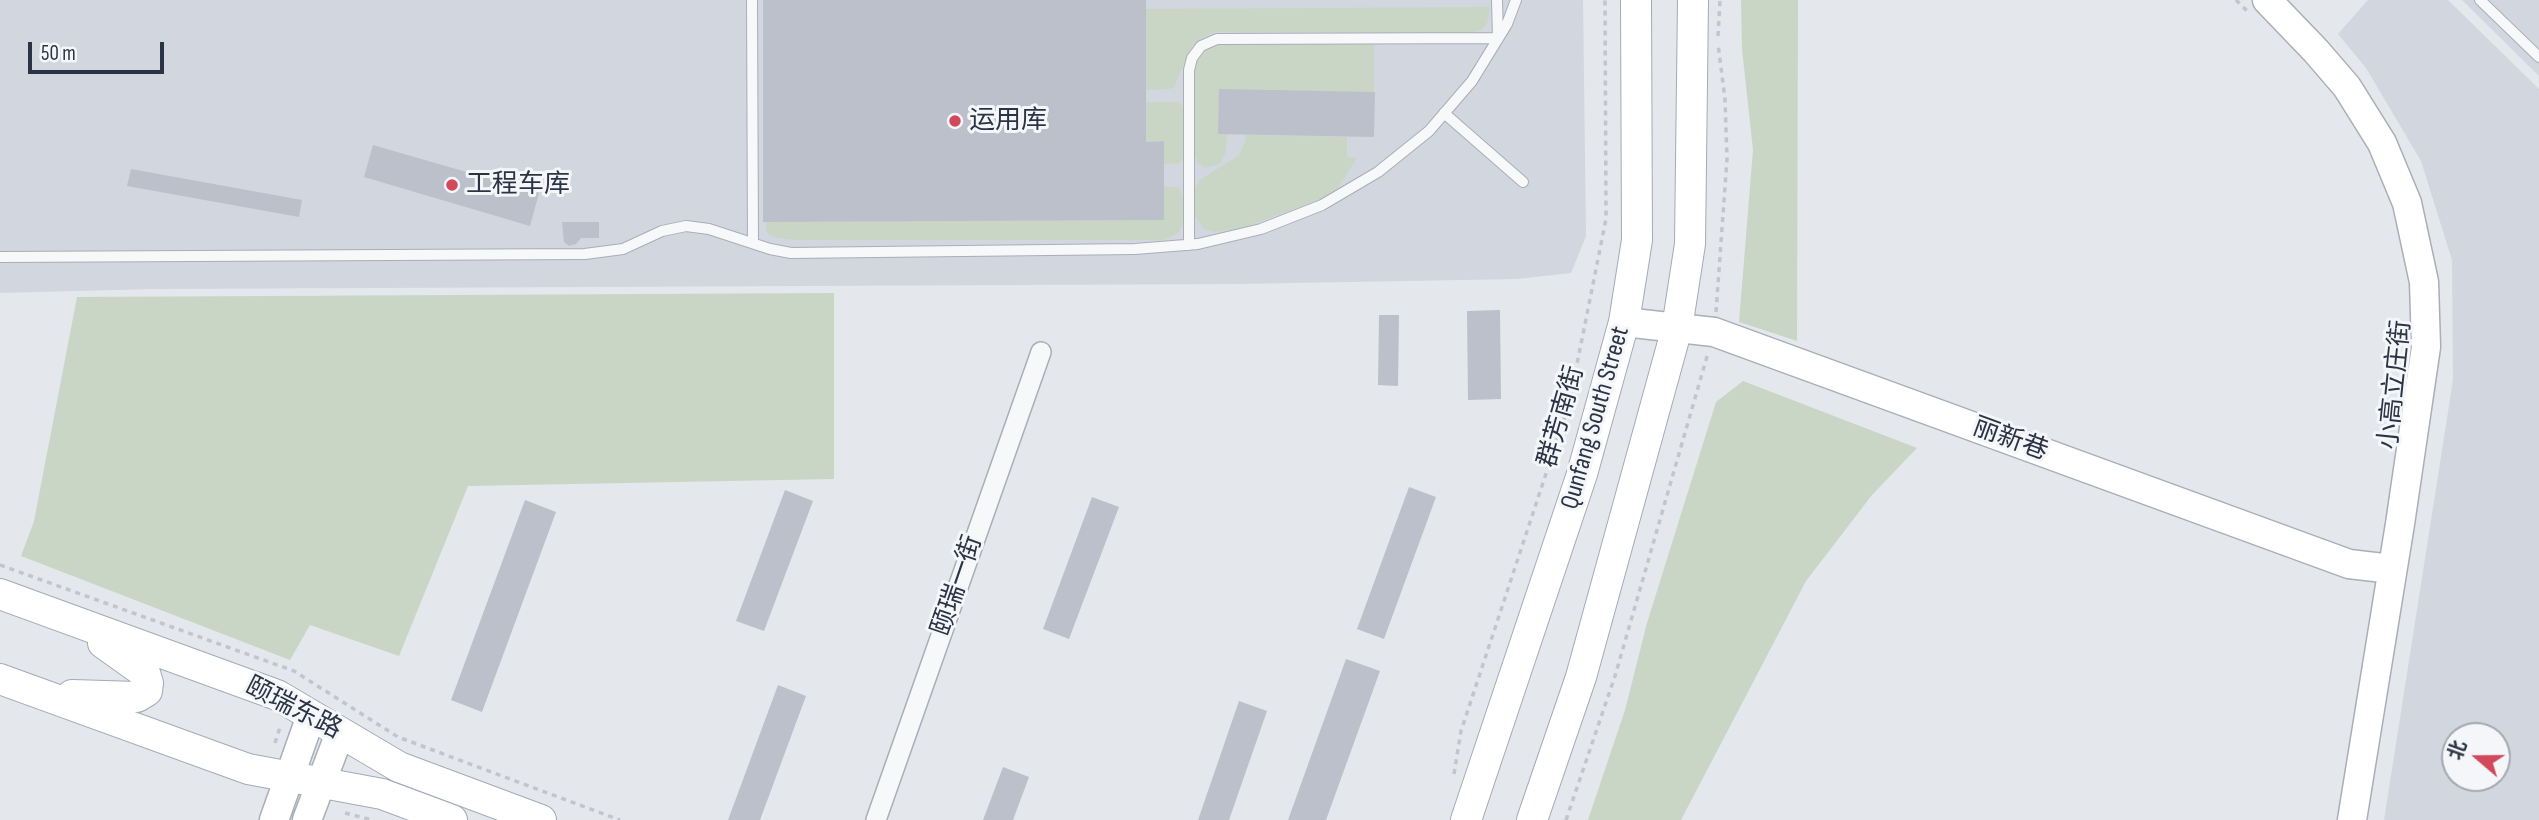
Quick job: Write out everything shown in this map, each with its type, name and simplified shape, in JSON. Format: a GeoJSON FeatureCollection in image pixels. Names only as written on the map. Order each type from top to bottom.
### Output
{"type":"FeatureCollection","features":[{"type":"Feature","properties":{"kind":"main road","name":"Qunfang South Street"},"geometry":{"type":"LineString","coordinates":[[1466,820],[1582,474],[1624,322],[1637,240],[1636,0]]}},
{"type":"Feature","properties":{"kind":"main road","name":"Qunfang South Street"},"geometry":{"type":"LineString","coordinates":[[1532,820],[1581,677],[1677,328],[1690,244],[1693,0]]}},
{"type":"Feature","properties":{"kind":"main road","name":"颐瑞东路"},"geometry":{"type":"LineString","coordinates":[[0,594],[277,695],[399,767],[541,820]]}},
{"type":"Feature","properties":{"kind":"main road"},"geometry":{"type":"LineString","coordinates":[[30,690],[109,697],[138,697],[147,691],[145,673],[60,616]]}},
{"type":"Feature","properties":{"kind":"main road","name":"颐瑞东路"},"geometry":{"type":"LineString","coordinates":[[0,679],[248,769],[382,794],[452,820]]}},
{"type":"Feature","properties":{"kind":"street","name":"小高立庄街"},"geometry":{"type":"LineString","coordinates":[[2274,6],[2347,87],[2382,143],[2407,203],[2421,268],[2426,347],[2352,820]]}},
{"type":"Feature","properties":{"kind":"street","name":"丽新巷"},"geometry":{"type":"LineString","coordinates":[[1624,322],[1714,332],[2349,564],[2392,569]]}},
{"type":"Feature","properties":{"kind":"street","name":"颐瑞一街"},"geometry":{"type":"LineString","coordinates":[[876,820],[1041,352]]}},
{"type":"Feature","properties":{"kind":"street"},"geometry":{"type":"LineString","coordinates":[[274,820],[311,716]]}},
{"type":"Feature","properties":{"kind":"street"},"geometry":{"type":"LineString","coordinates":[[307,820],[340,733]]}},
{"type":"Feature","properties":{"kind":"lane"},"geometry":{"type":"LineString","coordinates":[[752,0],[753,243]]}},
{"type":"Feature","properties":{"kind":"lane"},"geometry":{"type":"LineString","coordinates":[[1497,0],[1498,38]]}},
{"type":"Feature","properties":{"kind":"lane"},"geometry":{"type":"LineString","coordinates":[[0,257],[585,254],[616,251],[668,229],[693,226],[776,250],[796,253],[1135,250],[1189,245],[1261,229],[1322,205],[1378,172],[1429,131],[1472,81],[1507,24],[1516,0]]}},
{"type":"Feature","properties":{"kind":"lane"},"geometry":{"type":"LineString","coordinates":[[2480,0],[2539,57]]}},
{"type":"Feature","properties":{"kind":"lane"},"geometry":{"type":"LineString","coordinates":[[1189,245],[1189,69],[1192,58],[1204,43],[1217,38],[1498,38]]}},
{"type":"Feature","properties":{"kind":"lane"},"geometry":{"type":"LineString","coordinates":[[1444,113],[1523,182]]}},
{"type":"Feature","properties":{"kind":"path","name":"群芳南街"},"geometry":{"type":"LineString","coordinates":[[1454,780],[1461,732],[1569,404],[1606,219],[1605,0]]}},
{"type":"Feature","properties":{"kind":"path"},"geometry":{"type":"LineString","coordinates":[[2236,0],[2274,6]]}},
{"type":"Feature","properties":{"kind":"shaded area"},"geometry":{"type":"Polygon","coordinates":[[[0,0],[1583,0],[1586,236],[1571,273],[1517,279],[1238,284],[153,289],[0,293],[0,0]]]}},
{"type":"Feature","properties":{"kind":"shaded area"},"geometry":{"type":"Polygon","coordinates":[[[2368,0],[2448,0],[2539,89],[2539,820],[2384,820],[2453,380],[2452,260],[2421,161],[2366,68],[2338,34],[2368,0]]]}},
{"type":"Feature","properties":{"kind":"shaded area"},"geometry":{"type":"Polygon","coordinates":[[[2462,0],[2539,0],[2539,76],[2462,0]]]}},
{"type":"Feature","properties":{"kind":"green space"},"geometry":{"type":"Polygon","coordinates":[[[1741,0],[1798,0],[1797,341],[1739,322],[1753,150],[1742,49],[1741,0]]]}},
{"type":"Feature","properties":{"kind":"green space"},"geometry":{"type":"Polygon","coordinates":[[[1490,7],[1487,24],[1481,30],[1471,33],[1215,32],[1201,38],[1191,48],[1174,87],[1146,90],[1146,9],[1490,7]]]}},
{"type":"Feature","properties":{"kind":"green space"},"geometry":{"type":"Polygon","coordinates":[[[1228,43],[1374,44],[1374,92],[1218,134],[1228,134],[1225,154],[1219,164],[1205,168],[1197,162],[1194,151],[1195,64],[1204,50],[1228,43]]]}},
{"type":"Feature","properties":{"kind":"green space"},"geometry":{"type":"Polygon","coordinates":[[[1146,102],[1176,102],[1182,105],[1185,114],[1185,153],[1180,163],[1164,164],[1164,141],[1146,142],[1146,102]]]}},
{"type":"Feature","properties":{"kind":"green space"},"geometry":{"type":"Polygon","coordinates":[[[1246,135],[1347,137],[1347,157],[1357,158],[1335,192],[1320,199],[1243,228],[1213,232],[1204,229],[1195,216],[1195,188],[1200,180],[1239,155],[1246,135]]]}},
{"type":"Feature","properties":{"kind":"green space"},"geometry":{"type":"Polygon","coordinates":[[[1164,186],[1180,188],[1184,204],[1182,226],[1178,233],[1164,240],[795,240],[778,238],[766,230],[766,222],[1164,220],[1164,186]]]}},
{"type":"Feature","properties":{"kind":"green space"},"geometry":{"type":"Polygon","coordinates":[[[834,293],[834,479],[468,486],[399,656],[310,625],[290,660],[21,556],[34,521],[77,297],[834,293]]]}},
{"type":"Feature","properties":{"kind":"green space"},"geometry":{"type":"Polygon","coordinates":[[[1743,381],[1917,448],[1872,495],[1806,581],[1681,820],[1588,820],[1625,710],[1647,623],[1716,402],[1743,381]]]}},
{"type":"Feature","properties":{"kind":"building","name":"运用库"},"geometry":{"type":"Polygon","coordinates":[[[763,0],[1146,0],[1146,142],[1164,141],[1164,220],[763,222],[763,0]]]}},
{"type":"Feature","properties":{"kind":"building"},"geometry":{"type":"Polygon","coordinates":[[[1219,89],[1375,92],[1374,137],[1218,134],[1219,89]]]}},
{"type":"Feature","properties":{"kind":"building","name":"工程车库"},"geometry":{"type":"Polygon","coordinates":[[[373,145],[539,193],[530,226],[364,177],[373,145]]]}},
{"type":"Feature","properties":{"kind":"building"},"geometry":{"type":"Polygon","coordinates":[[[131,169],[302,200],[299,217],[127,186],[131,169]]]}},
{"type":"Feature","properties":{"kind":"building"},"geometry":{"type":"Polygon","coordinates":[[[562,222],[599,222],[599,238],[581,238],[576,244],[569,246],[564,242],[562,222]]]}},
{"type":"Feature","properties":{"kind":"building"},"geometry":{"type":"Polygon","coordinates":[[[1500,310],[1501,399],[1468,400],[1467,311],[1500,310]]]}},
{"type":"Feature","properties":{"kind":"building"},"geometry":{"type":"Polygon","coordinates":[[[1379,315],[1399,315],[1398,386],[1378,385],[1379,315]]]}},
{"type":"Feature","properties":{"kind":"building"},"geometry":{"type":"Polygon","coordinates":[[[1409,487],[1436,497],[1384,639],[1357,629],[1409,487]]]}},
{"type":"Feature","properties":{"kind":"building"},"geometry":{"type":"Polygon","coordinates":[[[785,490],[813,501],[764,631],[736,621],[785,490]]]}},
{"type":"Feature","properties":{"kind":"building"},"geometry":{"type":"Polygon","coordinates":[[[1092,497],[1119,507],[1069,639],[1043,629],[1092,497]]]}},
{"type":"Feature","properties":{"kind":"building"},"geometry":{"type":"Polygon","coordinates":[[[525,500],[556,512],[482,712],[451,700],[525,500]]]}},
{"type":"Feature","properties":{"kind":"building"},"geometry":{"type":"Polygon","coordinates":[[[1346,659],[1380,671],[1326,820],[1288,820],[1346,659]]]}},
{"type":"Feature","properties":{"kind":"building"},"geometry":{"type":"Polygon","coordinates":[[[778,685],[806,696],[760,820],[728,820],[778,685]]]}},
{"type":"Feature","properties":{"kind":"building"},"geometry":{"type":"Polygon","coordinates":[[[1239,701],[1267,711],[1229,820],[1198,820],[1239,701]]]}},
{"type":"Feature","properties":{"kind":"building"},"geometry":{"type":"Polygon","coordinates":[[[1003,767],[1029,777],[1013,820],[983,820],[1003,767]]]}},
{"type":"Feature","properties":{"kind":"place","name":"运用库"},"geometry":{"type":"Point","coordinates":[955,121]}},
{"type":"Feature","properties":{"kind":"place","name":"工程车库"},"geometry":{"type":"Point","coordinates":[452,185]}}]}
